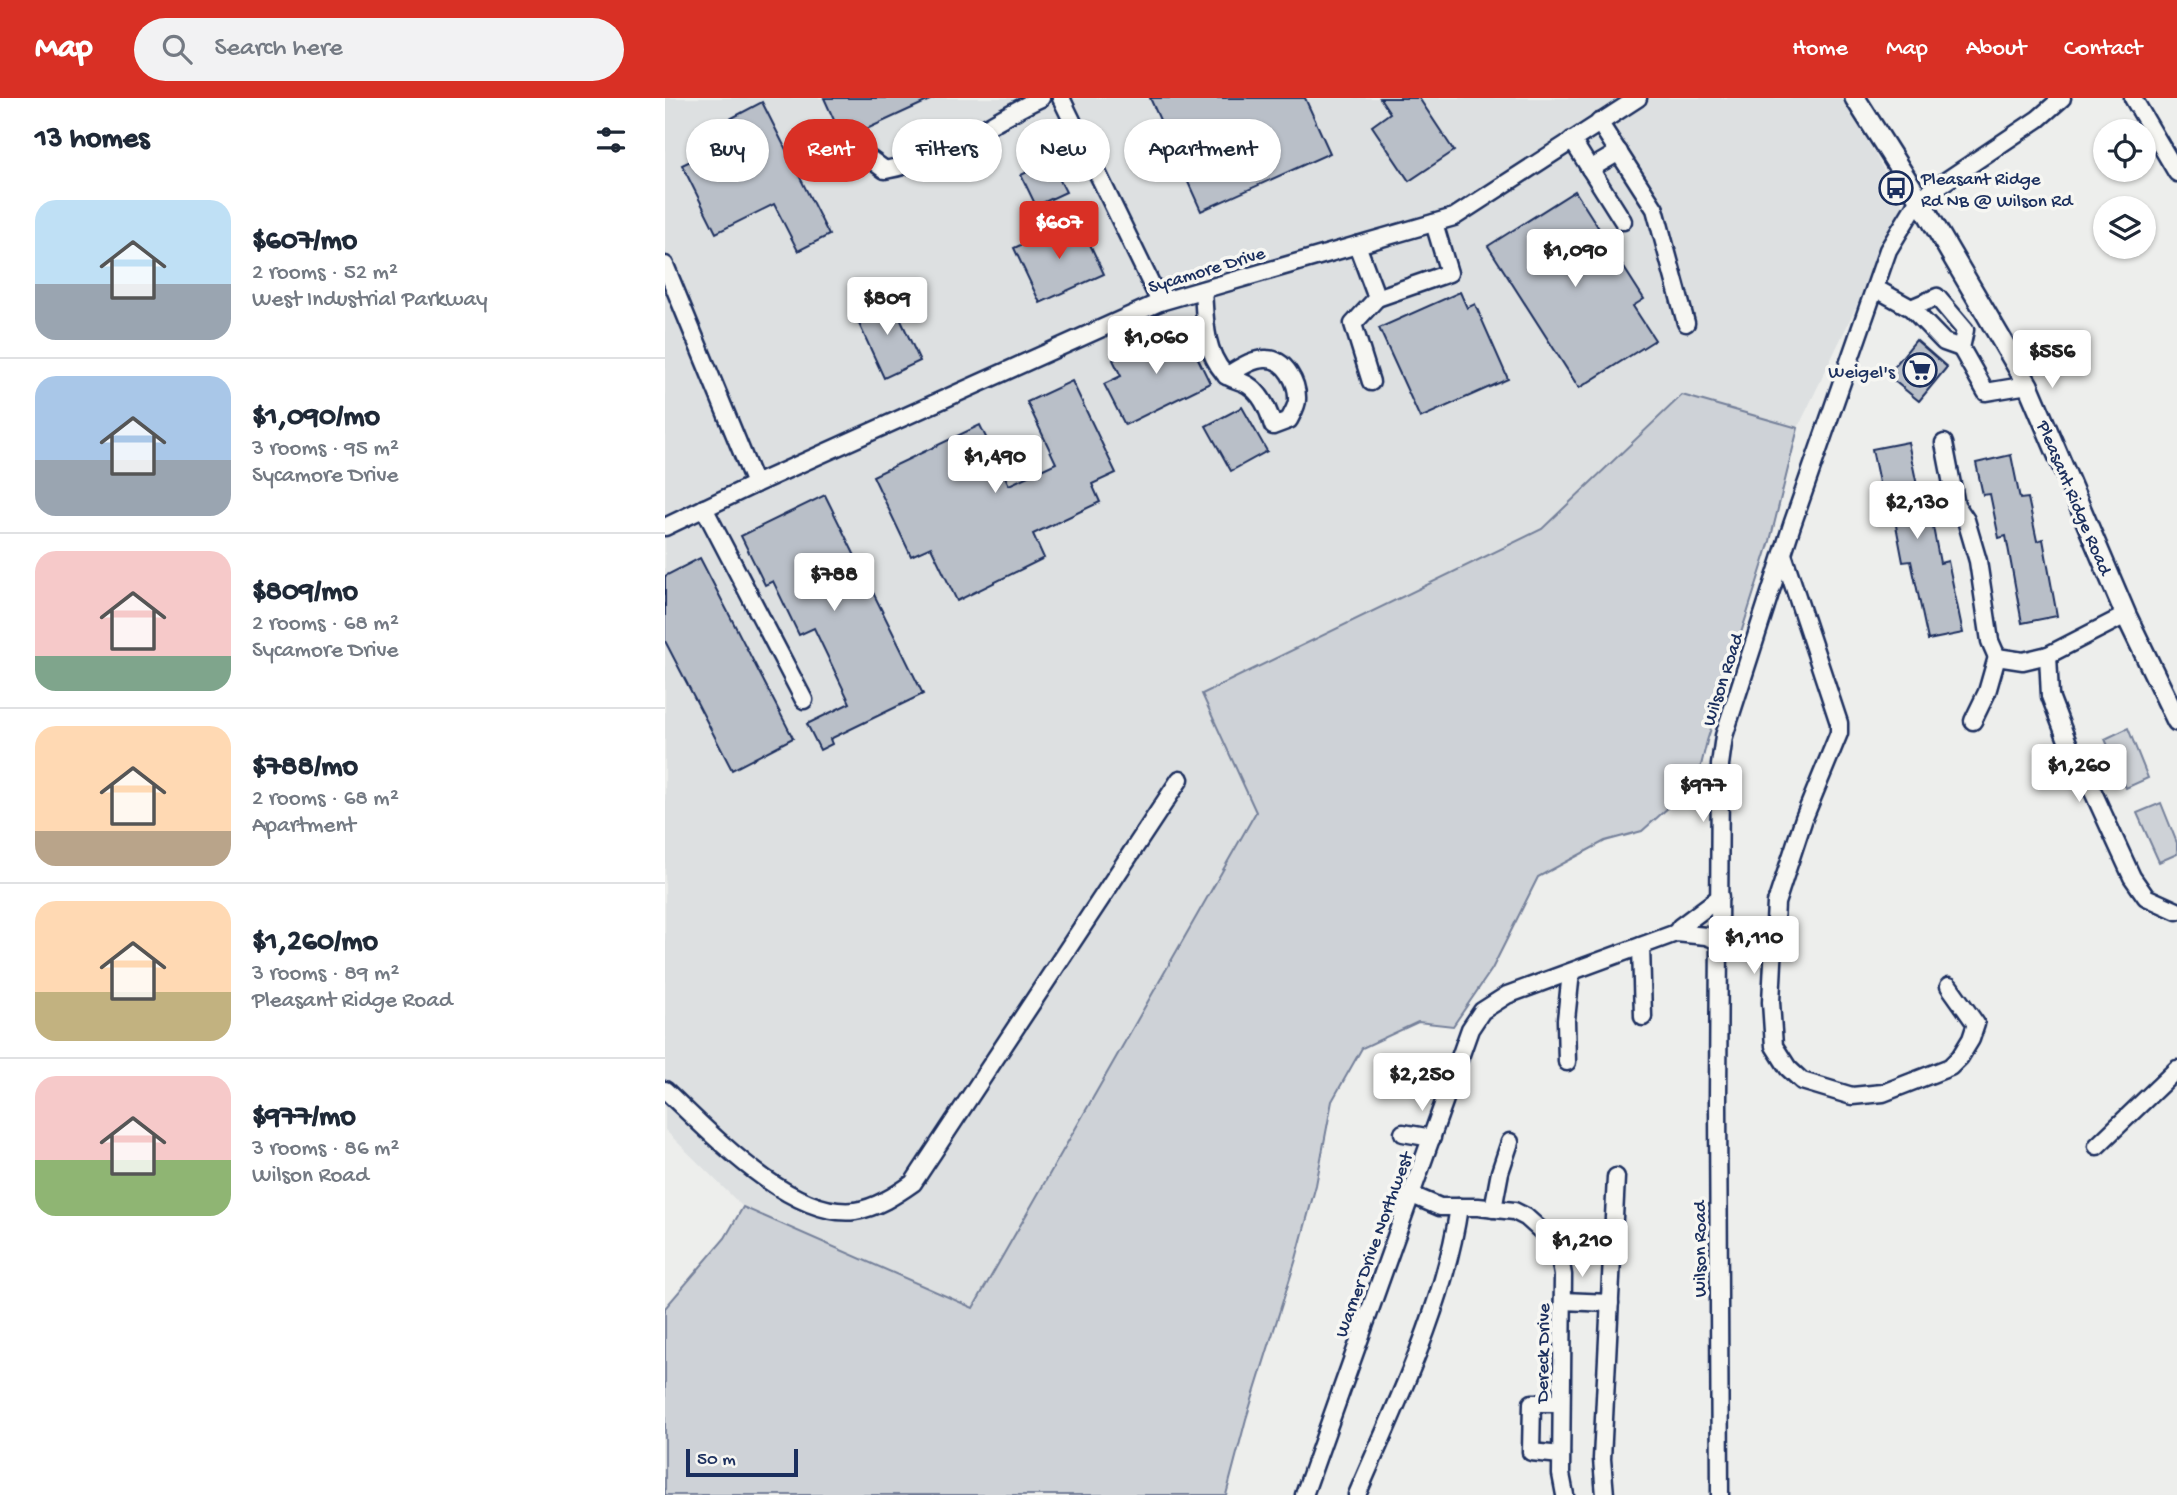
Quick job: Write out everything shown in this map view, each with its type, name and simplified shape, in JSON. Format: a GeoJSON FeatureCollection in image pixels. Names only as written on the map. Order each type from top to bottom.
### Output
{"type":"FeatureCollection","features":[{"type":"Feature","properties":{"kind":"main road","name":"Pleasant Ridge Road"},"geometry":{"type":"LineString","coordinates":[[1855,98],[1919,199],[2028,385],[2126,615],[2177,721]]}},
{"type":"Feature","properties":{"kind":"street"},"geometry":{"type":"LineString","coordinates":[[878,165],[885,170],[908,166],[950,148],[1010,112],[1041,98]]}},
{"type":"Feature","properties":{"kind":"street"},"geometry":{"type":"LineString","coordinates":[[1061,98],[1160,302]]}},
{"type":"Feature","properties":{"kind":"street","name":"Sycamore Drive"},"geometry":{"type":"LineString","coordinates":[[665,527],[1160,302],[1454,217],[1638,98]]}},
{"type":"Feature","properties":{"kind":"street"},"geometry":{"type":"LineString","coordinates":[[1919,199],[2038,119],[2062,98]]}},
{"type":"Feature","properties":{"kind":"street"},"geometry":{"type":"LineString","coordinates":[[2133,98],[2177,173]]}},
{"type":"Feature","properties":{"kind":"street"},"geometry":{"type":"LineString","coordinates":[[1599,122],[1655,209],[1686,323]]}},
{"type":"Feature","properties":{"kind":"street"},"geometry":{"type":"LineString","coordinates":[[1572,140],[1623,221]]}},
{"type":"Feature","properties":{"kind":"street"},"geometry":{"type":"LineString","coordinates":[[1590,169],[1619,152]]}},
{"type":"Feature","properties":{"kind":"street","name":"Wilson Road"},"geometry":{"type":"LineString","coordinates":[[1720,1495],[1720,765],[1724,736],[1783,554],[1888,250],[1919,199]]}},
{"type":"Feature","properties":{"kind":"street"},"geometry":{"type":"LineString","coordinates":[[1371,382],[1353,324],[1377,298],[1449,273],[1434,223]]}},
{"type":"Feature","properties":{"kind":"street"},"geometry":{"type":"LineString","coordinates":[[1357,245],[1377,298]]}},
{"type":"Feature","properties":{"kind":"street"},"geometry":{"type":"LineString","coordinates":[[665,265],[755,484]]}},
{"type":"Feature","properties":{"kind":"street"},"geometry":{"type":"LineString","coordinates":[[1875,288],[1911,308],[1944,342],[1961,348],[1986,392],[2028,385]]}},
{"type":"Feature","properties":{"kind":"street"},"geometry":{"type":"LineString","coordinates":[[1203,290],[1205,323],[1211,354],[1226,376],[1250,386],[1267,407],[1273,426],[1289,420],[1297,401],[1295,383],[1283,365],[1268,359],[1248,363],[1226,376]]}},
{"type":"Feature","properties":{"kind":"street"},"geometry":{"type":"LineString","coordinates":[[1911,308],[1937,297],[1965,330],[1961,348]]}},
{"type":"Feature","properties":{"kind":"street"},"geometry":{"type":"LineString","coordinates":[[1944,443],[1955,505],[1966,520],[1978,561],[1990,641],[1997,657],[1987,692],[1973,721]]}},
{"type":"Feature","properties":{"kind":"street"},"geometry":{"type":"LineString","coordinates":[[703,508],[804,700]]}},
{"type":"Feature","properties":{"kind":"street"},"geometry":{"type":"LineString","coordinates":[[1783,554],[1839,723],[1839,733],[1804,818],[1776,903],[1771,1002],[1774,1046],[1788,1068],[1802,1081],[1852,1096],[1882,1093],[1897,1088],[1950,1067],[1971,1039],[1976,1024],[1949,986]]}},
{"type":"Feature","properties":{"kind":"street"},"geometry":{"type":"LineString","coordinates":[[1997,657],[2023,662],[2048,655],[2126,615]]}},
{"type":"Feature","properties":{"kind":"street"},"geometry":{"type":"LineString","coordinates":[[2048,655],[2050,696],[2063,732],[2132,877],[2146,897],[2177,911]]}},
{"type":"Feature","properties":{"kind":"street"},"geometry":{"type":"LineString","coordinates":[[665,1090],[739,1159],[779,1189],[831,1211],[857,1211],[897,1194],[913,1183],[1180,779]]}},
{"type":"Feature","properties":{"kind":"street"},"geometry":{"type":"LineString","coordinates":[[1676,933],[1720,897]]}},
{"type":"Feature","properties":{"kind":"street","name":"Warner Drive Northwest"},"geometry":{"type":"LineString","coordinates":[[1304,1495],[1470,1029],[1482,1011],[1507,995],[1676,933],[1706,936],[1720,941]]}},
{"type":"Feature","properties":{"kind":"street"},"geometry":{"type":"LineString","coordinates":[[1641,946],[1643,1017]]}},
{"type":"Feature","properties":{"kind":"street"},"geometry":{"type":"LineString","coordinates":[[1567,1062],[1566,1020],[1571,972]]}},
{"type":"Feature","properties":{"kind":"street"},"geometry":{"type":"LineString","coordinates":[[2097,1146],[2177,1069]]}},
{"type":"Feature","properties":{"kind":"street"},"geometry":{"type":"LineString","coordinates":[[1403,1133],[1432,1138]]}},
{"type":"Feature","properties":{"kind":"street"},"geometry":{"type":"LineString","coordinates":[[1493,1209],[1500,1172],[1510,1142]]}},
{"type":"Feature","properties":{"kind":"street"},"geometry":{"type":"LineString","coordinates":[[1605,1495],[1602,1459],[1616,1177]]}},
{"type":"Feature","properties":{"kind":"street","name":"Dereck Drive"},"geometry":{"type":"LineString","coordinates":[[1412,1195],[1440,1207],[1514,1211],[1526,1217],[1546,1235],[1559,1253],[1563,1275],[1561,1455],[1565,1495]]}},
{"type":"Feature","properties":{"kind":"street"},"geometry":{"type":"LineString","coordinates":[[1357,1495],[1413,1364],[1454,1247],[1459,1207]]}},
{"type":"Feature","properties":{"kind":"street"},"geometry":{"type":"LineString","coordinates":[[1563,1301],[1610,1303]]}},
{"type":"Feature","properties":{"kind":"street"},"geometry":{"type":"LineString","coordinates":[[1561,1455],[1531,1452],[1532,1403],[1562,1403]]}},
{"type":"Feature","properties":{"kind":"shaded area"},"geometry":{"type":"Polygon","coordinates":[[[665,98],[1844,98],[1904,207],[1798,428],[1682,395],[1542,529],[1203,694],[1256,812],[973,1309],[743,1207],[665,1130],[665,98]]]}},
{"type":"Feature","properties":{"kind":"shaded area"},"geometry":{"type":"Polygon","coordinates":[[[1682,395],[1798,428],[1770,541],[1707,741],[1697,782],[1642,831],[1605,841],[1538,877],[1492,969],[1453,1026],[1418,1022],[1362,1048],[1332,1101],[1316,1185],[1226,1495],[665,1495],[665,1308],[725,1238],[743,1207],[973,1308],[1256,812],[1202,694],[1542,529],[1682,395]]]}},
{"type":"Feature","properties":{"kind":"shaded area"},"geometry":{"type":"Polygon","coordinates":[[[2128,728],[2148,778],[2126,788],[2105,739],[2128,728]]]}},
{"type":"Feature","properties":{"kind":"shaded area"},"geometry":{"type":"Polygon","coordinates":[[[2161,803],[2177,843],[2177,854],[2159,862],[2137,813],[2161,803]]]}},
{"type":"Feature","properties":{"kind":"building"},"geometry":{"type":"Polygon","coordinates":[[[824,98],[934,98],[878,124],[878,119],[834,119],[824,98]]]}},
{"type":"Feature","properties":{"kind":"building"},"geometry":{"type":"Polygon","coordinates":[[[1150,98],[1305,98],[1330,153],[1281,175],[1281,119],[1159,119],[1150,98]]]}},
{"type":"Feature","properties":{"kind":"building"},"geometry":{"type":"Polygon","coordinates":[[[1380,98],[1419,98],[1454,151],[1409,181],[1372,126],[1390,113],[1380,98]]]}},
{"type":"Feature","properties":{"kind":"building"},"geometry":{"type":"Polygon","coordinates":[[[762,102],[783,144],[783,182],[802,182],[829,235],[798,251],[774,204],[716,233],[690,182],[769,182],[769,119],[730,119],[762,102]]]}},
{"type":"Feature","properties":{"kind":"building"},"geometry":{"type":"Polygon","coordinates":[[[1024,182],[1061,182],[1066,192],[1036,206],[1024,182]]]}},
{"type":"Feature","properties":{"kind":"building"},"geometry":{"type":"Polygon","coordinates":[[[1188,182],[1266,182],[1201,211],[1188,182]]]}},
{"type":"Feature","properties":{"kind":"building"},"geometry":{"type":"Polygon","coordinates":[[[1575,191],[1644,299],[1633,306],[1655,340],[1579,388],[1488,246],[1575,191]]]}},
{"type":"Feature","properties":{"kind":"building"},"geometry":{"type":"Polygon","coordinates":[[[1078,219],[1104,274],[1040,303],[1014,248],[1078,219]]]}},
{"type":"Feature","properties":{"kind":"building"},"geometry":{"type":"Polygon","coordinates":[[[1460,292],[1467,308],[1475,304],[1508,379],[1420,418],[1379,328],[1460,292]]]}},
{"type":"Feature","properties":{"kind":"building"},"geometry":{"type":"Polygon","coordinates":[[[890,297],[920,361],[884,378],[854,313],[890,297]]]}},
{"type":"Feature","properties":{"kind":"building"},"geometry":{"type":"Polygon","coordinates":[[[1182,326],[1210,383],[1125,425],[1104,384],[1121,376],[1113,360],[1182,326]]]}},
{"type":"Feature","properties":{"kind":"building"},"geometry":{"type":"Polygon","coordinates":[[[1916,340],[1947,367],[1919,401],[1887,375],[1916,340]]]}},
{"type":"Feature","properties":{"kind":"building"},"geometry":{"type":"Polygon","coordinates":[[[1072,381],[1116,473],[1092,484],[1100,502],[1033,534],[1044,558],[957,601],[931,547],[911,556],[873,476],[980,425],[1009,485],[1056,463],[1027,402],[1072,381]]]}},
{"type":"Feature","properties":{"kind":"building"},"geometry":{"type":"Polygon","coordinates":[[[1242,407],[1267,451],[1231,471],[1206,426],[1242,407]]]}},
{"type":"Feature","properties":{"kind":"building"},"geometry":{"type":"Polygon","coordinates":[[[1908,442],[1925,524],[1932,522],[1940,563],[1948,561],[1963,633],[1928,640],[1911,561],[1903,562],[1895,520],[1887,521],[1872,449],[1908,442]]]}},
{"type":"Feature","properties":{"kind":"building"},"geometry":{"type":"Polygon","coordinates":[[[2011,455],[2020,499],[2028,498],[2037,541],[2043,539],[2057,616],[2022,623],[2006,536],[1999,538],[1990,494],[1983,495],[1976,463],[2011,455]]]}},
{"type":"Feature","properties":{"kind":"building"},"geometry":{"type":"Polygon","coordinates":[[[825,495],[923,694],[830,739],[832,744],[820,750],[807,724],[850,703],[814,628],[799,635],[773,581],[765,585],[741,536],[825,495]]]}},
{"type":"Feature","properties":{"kind":"building"},"geometry":{"type":"Polygon","coordinates":[[[700,558],[793,738],[732,770],[665,641],[665,576],[700,558]]]}},
{"type":"Feature","properties":{"kind":"place","name":"Pleasant Ridge Rd NB @ Wilson Rd"},"geometry":{"type":"Point","coordinates":[1896,188]}},
{"type":"Feature","properties":{"kind":"place","name":"Weigel's"},"geometry":{"type":"Point","coordinates":[1920,370]}}]}
